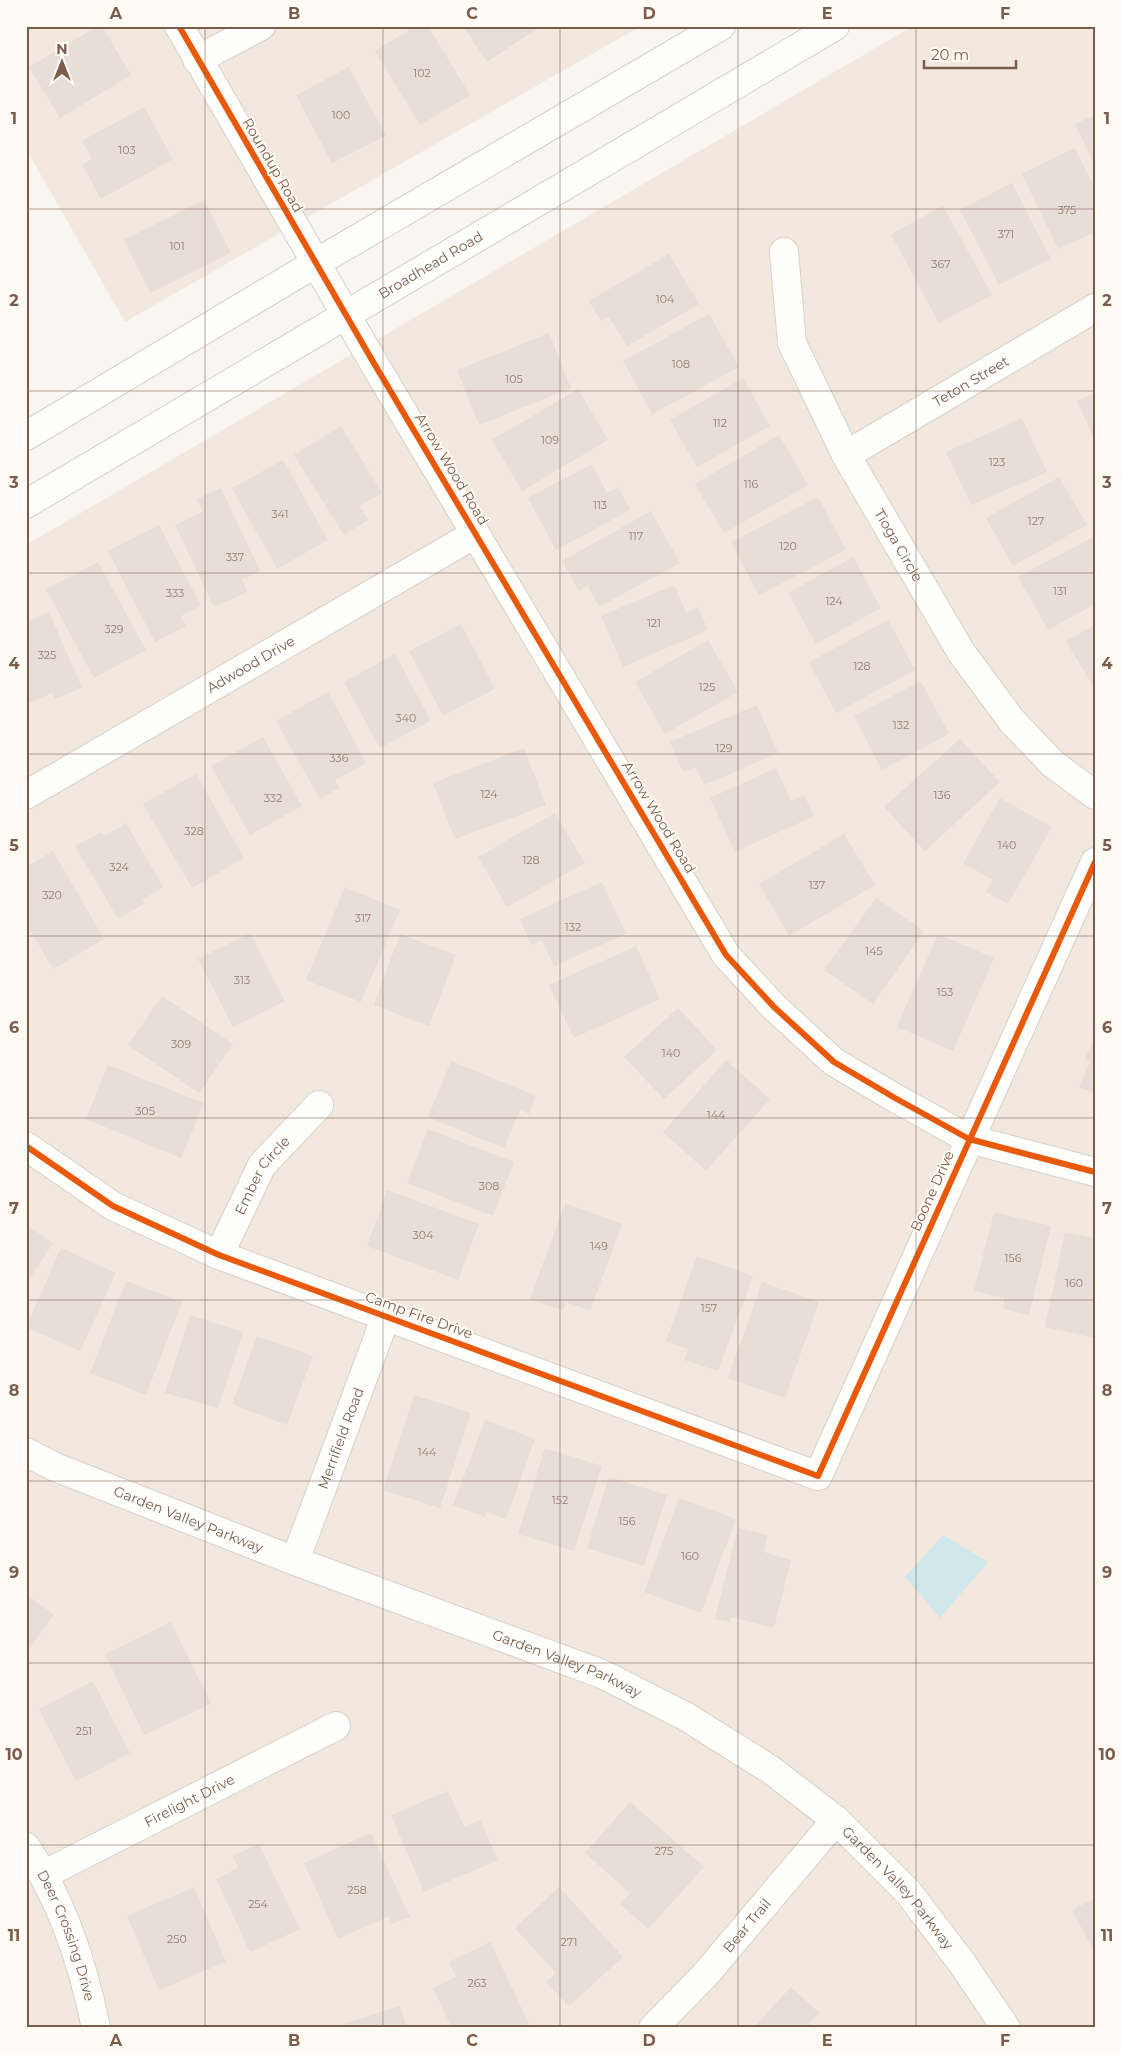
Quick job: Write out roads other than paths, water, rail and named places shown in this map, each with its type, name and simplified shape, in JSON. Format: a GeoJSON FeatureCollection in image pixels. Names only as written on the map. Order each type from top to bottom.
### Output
{"type":"FeatureCollection","features":[{"type":"Feature","properties":{"kind":"street","name":"Roundup Road"},"geometry":{"type":"LineString","coordinates":[[179,26],[346,316]]}},
{"type":"Feature","properties":{"kind":"street"},"geometry":{"type":"LineString","coordinates":[[197,60],[261,26]]}},
{"type":"Feature","properties":{"kind":"street"},"geometry":{"type":"LineString","coordinates":[[26,436],[316,263],[722,26]]}},
{"type":"Feature","properties":{"kind":"street","name":"Broadhead Road"},"geometry":{"type":"LineString","coordinates":[[26,504],[835,26]]}},
{"type":"Feature","properties":{"kind":"street","name":"Tioga Circle"},"geometry":{"type":"LineString","coordinates":[[784,252],[792,343],[846,454],[961,652],[1019,728],[1053,764],[1095,795]]}},
{"type":"Feature","properties":{"kind":"street","name":"Teton Street"},"geometry":{"type":"LineString","coordinates":[[846,454],[1095,308]]}},
{"type":"Feature","properties":{"kind":"street","name":"Arrow Wood Road"},"geometry":{"type":"LineString","coordinates":[[346,316],[726,955],[774,1007],[834,1062],[969,1139],[1095,1172]]}},
{"type":"Feature","properties":{"kind":"street","name":"Adwood Drive"},"geometry":{"type":"LineString","coordinates":[[26,795],[476,534]]}},
{"type":"Feature","properties":{"kind":"street","name":"Boone Drive"},"geometry":{"type":"LineString","coordinates":[[818,1476],[1095,862]]}},
{"type":"Feature","properties":{"kind":"street","name":"Ember Circle"},"geometry":{"type":"LineString","coordinates":[[219,1255],[262,1165],[319,1105]]}},
{"type":"Feature","properties":{"kind":"street","name":"Camp Fire Drive"},"geometry":{"type":"LineString","coordinates":[[26,1146],[113,1206],[219,1255],[818,1476]]}},
{"type":"Feature","properties":{"kind":"street","name":"Merrifield Road"},"geometry":{"type":"LineString","coordinates":[[295,1561],[386,1316]]}},
{"type":"Feature","properties":{"kind":"street","name":"Garden Valley Parkway"},"geometry":{"type":"LineString","coordinates":[[26,1452],[55,1467],[295,1561],[602,1674],[700,1725],[770,1770],[836,1820],[908,1892],[962,1962],[1006,2028]]}},
{"type":"Feature","properties":{"kind":"street","name":"Firelight Drive"},"geometry":{"type":"LineString","coordinates":[[45,1874],[336,1726]]}},
{"type":"Feature","properties":{"kind":"street","name":"Bear Trail"},"geometry":{"type":"LineString","coordinates":[[653,2028],[705,1975],[836,1820]]}},
{"type":"Feature","properties":{"kind":"street","name":"Deer Crossing Drive"},"geometry":{"type":"LineString","coordinates":[[26,1847],[45,1874],[71,1936],[88,1986],[96,2028]]}},
{"type":"Feature","properties":{"kind":"water"},"geometry":{"type":"Polygon","coordinates":[[[943,1535],[988,1562],[940,1618],[905,1577],[943,1535]]]}}]}
